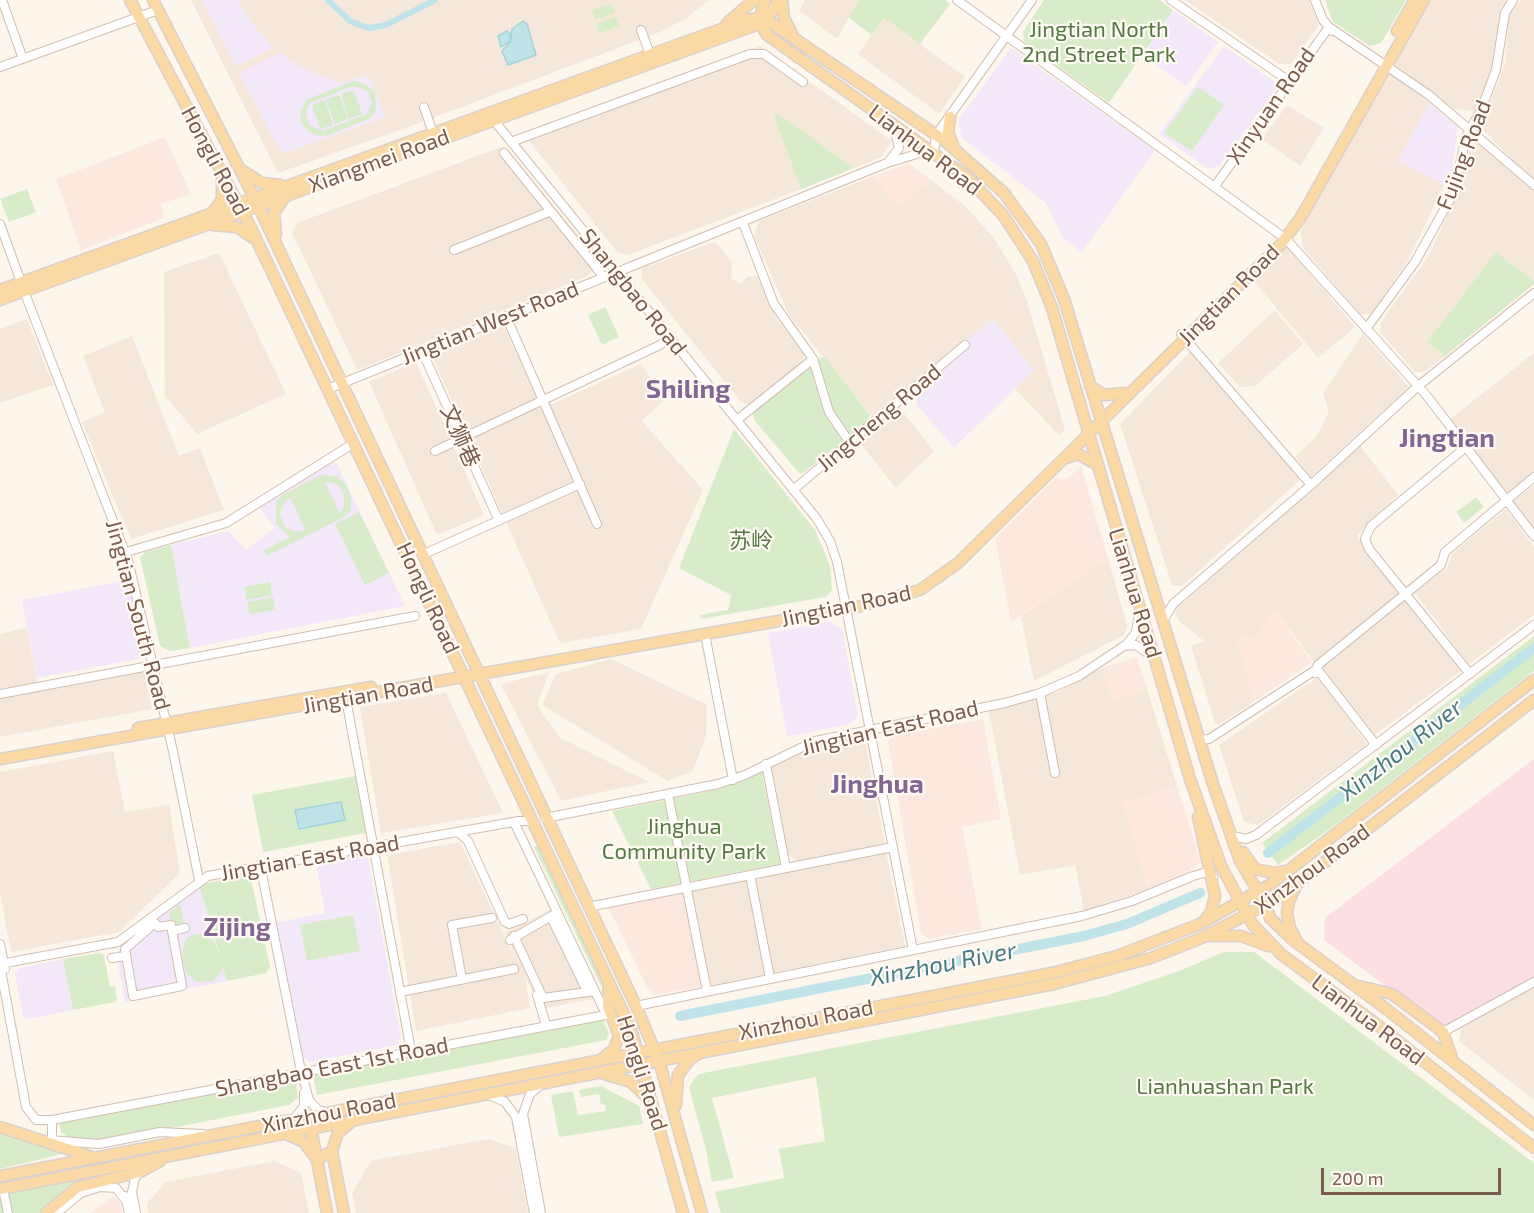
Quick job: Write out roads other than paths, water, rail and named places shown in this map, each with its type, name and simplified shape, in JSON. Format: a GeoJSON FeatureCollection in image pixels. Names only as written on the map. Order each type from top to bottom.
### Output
{"type":"FeatureCollection","features":[{"type":"Feature","properties":{"kind":"main road","name":"Hongli Road"},"geometry":{"type":"LineString","coordinates":[[130,0],[258,243],[609,982],[641,1059],[683,1213]]}},
{"type":"Feature","properties":{"kind":"main road"},"geometry":{"type":"LineString","coordinates":[[714,31],[754,0]]}},
{"type":"Feature","properties":{"kind":"main road"},"geometry":{"type":"LineString","coordinates":[[761,20],[765,0]]}},
{"type":"Feature","properties":{"kind":"main road"},"geometry":{"type":"LineString","coordinates":[[761,20],[780,0]]}},
{"type":"Feature","properties":{"kind":"main road"},"geometry":{"type":"LineString","coordinates":[[780,0],[787,27],[798,41]]}},
{"type":"Feature","properties":{"kind":"main road","name":"Jingtian Road"},"geometry":{"type":"LineString","coordinates":[[1100,419],[1301,217],[1415,0]]}},
{"type":"Feature","properties":{"kind":"main road","name":"Jingtian Road"},"geometry":{"type":"LineString","coordinates":[[1383,63],[1424,0]]}},
{"type":"Feature","properties":{"kind":"main road","name":"Hongli Road"},"geometry":{"type":"LineString","coordinates":[[156,5],[241,169],[545,818],[636,1006],[657,1056],[702,1213]]}},
{"type":"Feature","properties":{"kind":"main road","name":"Xiangmei Road"},"geometry":{"type":"LineString","coordinates":[[0,290],[22,287],[197,228],[240,207],[651,58],[714,31],[761,20]]}},
{"type":"Feature","properties":{"kind":"main road","name":"Xiangmei Road"},"geometry":{"type":"LineString","coordinates":[[651,58],[726,36],[761,20]]}},
{"type":"Feature","properties":{"kind":"main road","name":"Lianhua Road"},"geometry":{"type":"LineString","coordinates":[[761,20],[771,38],[967,177],[1010,224],[1033,261],[1049,298],[1096,464],[1197,799],[1221,866],[1259,933],[1282,955],[1375,1023],[1534,1148]]}},
{"type":"Feature","properties":{"kind":"main road","name":"Lianhua Road"},"geometry":{"type":"LineString","coordinates":[[761,20],[798,41],[957,150],[1000,188],[1021,213],[1041,244],[1059,286],[1204,758],[1240,861],[1266,905],[1272,921],[1300,946],[1354,985],[1534,1125]]}},
{"type":"Feature","properties":{"kind":"main road"},"geometry":{"type":"LineString","coordinates":[[726,36],[748,35],[771,38]]}},
{"type":"Feature","properties":{"kind":"main road"},"geometry":{"type":"LineString","coordinates":[[827,77],[829,67],[835,66]]}},
{"type":"Feature","properties":{"kind":"main road","name":"Xiangmei Road"},"geometry":{"type":"LineString","coordinates":[[289,189],[433,133],[491,117]]}},
{"type":"Feature","properties":{"kind":"main road"},"geometry":{"type":"LineString","coordinates":[[920,124],[933,124],[950,117],[948,135],[957,150]]}},
{"type":"Feature","properties":{"kind":"main road"},"geometry":{"type":"LineString","coordinates":[[241,169],[266,184],[289,189],[280,200],[274,213],[278,248]]}},
{"type":"Feature","properties":{"kind":"main road"},"geometry":{"type":"LineString","coordinates":[[211,213],[222,200],[221,171]]}},
{"type":"Feature","properties":{"kind":"main road","name":"Xiangmei Road"},"geometry":{"type":"LineString","coordinates":[[0,300],[22,287],[211,213],[240,207]]}},
{"type":"Feature","properties":{"kind":"main road"},"geometry":{"type":"LineString","coordinates":[[197,228],[220,224],[237,227],[258,243]]}},
{"type":"Feature","properties":{"kind":"main road","name":"Jingtian Road"},"geometry":{"type":"LineString","coordinates":[[478,672],[901,598],[936,581],[1066,458],[1123,393],[1184,336]]}},
{"type":"Feature","properties":{"kind":"main road"},"geometry":{"type":"LineString","coordinates":[[1089,385],[1104,395],[1123,393]]}},
{"type":"Feature","properties":{"kind":"main road","name":"Jingtian Road"},"geometry":{"type":"LineString","coordinates":[[0,759],[464,674],[705,634],[846,606],[906,590],[937,574],[1087,433]]}},
{"type":"Feature","properties":{"kind":"main road"},"geometry":{"type":"LineString","coordinates":[[1066,458],[1078,454],[1096,464]]}},
{"type":"Feature","properties":{"kind":"main road","name":"Jingtian Road"},"geometry":{"type":"LineString","coordinates":[[0,753],[346,699],[464,674]]}},
{"type":"Feature","properties":{"kind":"main road","name":"Xinzhou Road"},"geometry":{"type":"LineString","coordinates":[[657,1056],[1082,966],[1148,946],[1200,924],[1257,893],[1290,870],[1534,680]]}},
{"type":"Feature","properties":{"kind":"main road","name":"Xinzhou Road"},"geometry":{"type":"LineString","coordinates":[[657,1056],[699,1053],[1085,978],[1151,958],[1204,937],[1266,905],[1299,883],[1534,700]]}},
{"type":"Feature","properties":{"kind":"main road"},"geometry":{"type":"LineString","coordinates":[[1197,799],[1198,823],[1213,877],[1214,904],[1211,912],[1200,924]]}},
{"type":"Feature","properties":{"kind":"main road"},"geometry":{"type":"LineString","coordinates":[[1226,820],[1252,867],[1274,873],[1290,870]]}},
{"type":"Feature","properties":{"kind":"main road"},"geometry":{"type":"LineString","coordinates":[[1299,883],[1289,901],[1287,913],[1290,928],[1300,946]]}},
{"type":"Feature","properties":{"kind":"main road"},"geometry":{"type":"LineString","coordinates":[[1204,937],[1229,935],[1253,939],[1282,955]]}},
{"type":"Feature","properties":{"kind":"main road"},"geometry":{"type":"LineString","coordinates":[[596,1061],[609,1055],[618,1044],[618,1030],[607,1009],[609,982]]}},
{"type":"Feature","properties":{"kind":"main road"},"geometry":{"type":"LineString","coordinates":[[1354,985],[1392,993],[1443,1032],[1453,1061]]}},
{"type":"Feature","properties":{"kind":"main road"},"geometry":{"type":"LineString","coordinates":[[679,1129],[676,1083],[683,1067],[699,1053]]}},
{"type":"Feature","properties":{"kind":"main road"},"geometry":{"type":"LineString","coordinates":[[641,1059],[657,1056]]}},
{"type":"Feature","properties":{"kind":"main road","name":"Xinzhou Road"},"geometry":{"type":"LineString","coordinates":[[0,1176],[596,1061],[641,1059]]}},
{"type":"Feature","properties":{"kind":"main road","name":"Xinzhou Road"},"geometry":{"type":"LineString","coordinates":[[2,1192],[171,1155],[594,1073],[641,1059]]}},
{"type":"Feature","properties":{"kind":"main road"},"geometry":{"type":"LineString","coordinates":[[594,1073],[614,1075],[631,1082],[643,1091],[654,1108]]}},
{"type":"Feature","properties":{"kind":"main road"},"geometry":{"type":"LineString","coordinates":[[344,1213],[333,1157],[333,1145],[338,1133],[357,1119]]}},
{"type":"Feature","properties":{"kind":"main road"},"geometry":{"type":"LineString","coordinates":[[0,1127],[98,1158]]}},
{"type":"Feature","properties":{"kind":"main road"},"geometry":{"type":"LineString","coordinates":[[311,1128],[327,1213]]}},
{"type":"Feature","properties":{"kind":"main road"},"geometry":{"type":"LineString","coordinates":[[283,1134],[304,1142],[317,1160]]}},
{"type":"Feature","properties":{"kind":"main road"},"geometry":{"type":"LineString","coordinates":[[46,1213],[83,1184],[140,1172],[171,1155]]}},
{"type":"Feature","properties":{"kind":"main road"},"geometry":{"type":"LineString","coordinates":[[317,1160],[322,1155],[333,1157]]}},
{"type":"Feature","properties":{"kind":"street"},"geometry":{"type":"LineString","coordinates":[[2,0],[23,59]]}},
{"type":"Feature","properties":{"kind":"street"},"geometry":{"type":"LineString","coordinates":[[957,0],[1283,237],[1416,387],[1427,396],[1534,536]]}},
{"type":"Feature","properties":{"kind":"street"},"geometry":{"type":"LineString","coordinates":[[934,152],[936,135],[1032,0]]}},
{"type":"Feature","properties":{"kind":"street"},"geometry":{"type":"LineString","coordinates":[[1171,0],[1289,81]]}},
{"type":"Feature","properties":{"kind":"street"},"geometry":{"type":"LineString","coordinates":[[1316,0],[1329,27],[1429,95],[1534,185]]}},
{"type":"Feature","properties":{"kind":"street","name":"Fujing Road"},"geometry":{"type":"LineString","coordinates":[[1366,329],[1420,255],[1454,192],[1470,130],[1494,78],[1500,54],[1505,13],[1513,0]]}},
{"type":"Feature","properties":{"kind":"street"},"geometry":{"type":"LineString","coordinates":[[0,67],[139,17],[156,5]]}},
{"type":"Feature","properties":{"kind":"street","name":"Xinyuan Road"},"geometry":{"type":"LineString","coordinates":[[1215,186],[1329,27]]}},
{"type":"Feature","properties":{"kind":"street"},"geometry":{"type":"LineString","coordinates":[[641,30],[651,58]]}},
{"type":"Feature","properties":{"kind":"street"},"geometry":{"type":"LineString","coordinates":[[511,142],[750,54],[764,54],[803,82]]}},
{"type":"Feature","properties":{"kind":"street"},"geometry":{"type":"LineString","coordinates":[[424,107],[433,133]]}},
{"type":"Feature","properties":{"kind":"street","name":"Shangbao Road"},"geometry":{"type":"LineString","coordinates":[[491,117],[817,519],[830,541],[846,606],[913,950]]}},
{"type":"Feature","properties":{"kind":"street"},"geometry":{"type":"LineString","coordinates":[[887,163],[895,156],[899,148],[893,123]]}},
{"type":"Feature","properties":{"kind":"street","name":"Jingtian West Road"},"geometry":{"type":"LineString","coordinates":[[328,389],[887,163],[920,153],[934,152]]}},
{"type":"Feature","properties":{"kind":"street"},"geometry":{"type":"LineString","coordinates":[[504,153],[549,212],[603,276]]}},
{"type":"Feature","properties":{"kind":"street"},"geometry":{"type":"LineString","coordinates":[[454,250],[549,212]]}},
{"type":"Feature","properties":{"kind":"street"},"geometry":{"type":"LineString","coordinates":[[743,223],[777,309],[813,359],[829,412],[850,443]]}},
{"type":"Feature","properties":{"kind":"street","name":"Jingtian South Road"},"geometry":{"type":"LineString","coordinates":[[0,224],[22,287],[126,552],[168,727],[199,879]]}},
{"type":"Feature","properties":{"kind":"street"},"geometry":{"type":"LineString","coordinates":[[1163,621],[1173,604],[1311,484],[1416,387],[1534,293]]}},
{"type":"Feature","properties":{"kind":"street"},"geometry":{"type":"LineString","coordinates":[[506,316],[597,524]]}},
{"type":"Feature","properties":{"kind":"street"},"geometry":{"type":"LineString","coordinates":[[1184,336],[1311,484]]}},
{"type":"Feature","properties":{"kind":"street"},"geometry":{"type":"LineString","coordinates":[[435,451],[660,345],[669,337]]}},
{"type":"Feature","properties":{"kind":"street","name":"Jingcheng Road"},"geometry":{"type":"LineString","coordinates":[[793,490],[965,345]]}},
{"type":"Feature","properties":{"kind":"street","name":"文狮巷"},"geometry":{"type":"LineString","coordinates":[[422,351],[499,521]]}},
{"type":"Feature","properties":{"kind":"street"},"geometry":{"type":"LineString","coordinates":[[737,420],[813,359]]}},
{"type":"Feature","properties":{"kind":"street"},"geometry":{"type":"LineString","coordinates":[[126,552],[226,523],[354,443]]}},
{"type":"Feature","properties":{"kind":"street"},"geometry":{"type":"LineString","coordinates":[[1466,447],[1407,493],[1366,532],[1365,539],[1369,549],[1470,674]]}},
{"type":"Feature","properties":{"kind":"street"},"geometry":{"type":"LineString","coordinates":[[1204,758],[1205,749],[1210,744],[1316,671],[1441,565],[1445,552],[1534,477]]}},
{"type":"Feature","properties":{"kind":"street"},"geometry":{"type":"LineString","coordinates":[[422,555],[580,484]]}},
{"type":"Feature","properties":{"kind":"street","name":"Jingtian East Road"},"geometry":{"type":"LineString","coordinates":[[545,818],[734,780],[806,744],[1005,703],[1040,693],[1078,676],[1123,646],[1136,632],[1139,608]]}},
{"type":"Feature","properties":{"kind":"street"},"geometry":{"type":"LineString","coordinates":[[0,694],[415,616]]}},
{"type":"Feature","properties":{"kind":"street"},"geometry":{"type":"LineString","coordinates":[[1237,837],[1246,839],[1256,835],[1534,625]]}},
{"type":"Feature","properties":{"kind":"street"},"geometry":{"type":"LineString","coordinates":[[705,634],[734,780]]}},
{"type":"Feature","properties":{"kind":"street"},"geometry":{"type":"LineString","coordinates":[[1123,646],[1136,645],[1155,658]]}},
{"type":"Feature","properties":{"kind":"street"},"geometry":{"type":"LineString","coordinates":[[1198,740],[1209,739],[1316,671]]}},
{"type":"Feature","properties":{"kind":"street"},"geometry":{"type":"LineString","coordinates":[[1316,671],[1374,747]]}},
{"type":"Feature","properties":{"kind":"street"},"geometry":{"type":"LineString","coordinates":[[1040,693],[1055,773]]}},
{"type":"Feature","properties":{"kind":"street"},"geometry":{"type":"LineString","coordinates":[[346,699],[411,1052]]}},
{"type":"Feature","properties":{"kind":"street"},"geometry":{"type":"LineString","coordinates":[[766,764],[786,868]]}},
{"type":"Feature","properties":{"kind":"street"},"geometry":{"type":"LineString","coordinates":[[668,794],[707,991]]}},
{"type":"Feature","properties":{"kind":"street","name":"Jingtian East Road"},"geometry":{"type":"LineString","coordinates":[[1,964],[118,942],[199,879],[208,876],[518,818],[524,815],[525,806]]}},
{"type":"Feature","properties":{"kind":"street","name":"Jingtian East Road"},"geometry":{"type":"LineString","coordinates":[[373,845],[514,822],[527,821],[534,824]]}},
{"type":"Feature","properties":{"kind":"street"},"geometry":{"type":"LineString","coordinates":[[514,822],[553,913],[591,991],[607,1009]]}},
{"type":"Feature","properties":{"kind":"street"},"geometry":{"type":"LineString","coordinates":[[476,829],[467,834],[468,841],[505,922],[509,924],[523,919]]}},
{"type":"Feature","properties":{"kind":"street"},"geometry":{"type":"LineString","coordinates":[[457,832],[468,841]]}},
{"type":"Feature","properties":{"kind":"street"},"geometry":{"type":"LineString","coordinates":[[1245,856],[1256,835]]}},
{"type":"Feature","properties":{"kind":"street"},"geometry":{"type":"LineString","coordinates":[[588,907],[893,847]]}},
{"type":"Feature","properties":{"kind":"street"},"geometry":{"type":"LineString","coordinates":[[1193,876],[1204,866],[1207,856]]}},
{"type":"Feature","properties":{"kind":"street"},"geometry":{"type":"LineString","coordinates":[[261,865],[301,1071],[313,1106],[330,1113]]}},
{"type":"Feature","properties":{"kind":"street"},"geometry":{"type":"LineString","coordinates":[[636,1006],[1091,914],[1140,898],[1193,876],[1207,872],[1213,877]]}},
{"type":"Feature","properties":{"kind":"street"},"geometry":{"type":"LineString","coordinates":[[750,875],[770,978]]}},
{"type":"Feature","properties":{"kind":"street"},"geometry":{"type":"LineString","coordinates":[[514,950],[510,940],[514,936],[532,928],[553,913]]}},
{"type":"Feature","properties":{"kind":"street"},"geometry":{"type":"LineString","coordinates":[[462,979],[452,925],[492,918]]}},
{"type":"Feature","properties":{"kind":"street"},"geometry":{"type":"LineString","coordinates":[[155,923],[158,927],[171,925],[172,931],[182,986],[133,996],[124,949],[155,923]]}},
{"type":"Feature","properties":{"kind":"street"},"geometry":{"type":"LineString","coordinates":[[172,931],[185,928]]}},
{"type":"Feature","properties":{"kind":"street"},"geometry":{"type":"LineString","coordinates":[[514,936],[543,998],[547,1025]]}},
{"type":"Feature","properties":{"kind":"street"},"geometry":{"type":"LineString","coordinates":[[0,944],[1,964],[29,1112],[38,1120],[52,1120],[53,1143]]}},
{"type":"Feature","properties":{"kind":"street"},"geometry":{"type":"LineString","coordinates":[[112,958],[125,956]]}},
{"type":"Feature","properties":{"kind":"street"},"geometry":{"type":"LineString","coordinates":[[400,992],[514,969]]}},
{"type":"Feature","properties":{"kind":"street"},"geometry":{"type":"LineString","coordinates":[[1443,1032],[1534,982]]}},
{"type":"Feature","properties":{"kind":"street"},"geometry":{"type":"LineString","coordinates":[[534,990],[543,1009],[547,1025]]}},
{"type":"Feature","properties":{"kind":"street"},"geometry":{"type":"LineString","coordinates":[[543,998],[591,991]]}},
{"type":"Feature","properties":{"kind":"street","name":"Shangbao East 1st Road"},"geometry":{"type":"LineString","coordinates":[[52,1120],[547,1025],[607,1009]]}},
{"type":"Feature","properties":{"kind":"street"},"geometry":{"type":"LineString","coordinates":[[291,1120],[304,1106],[301,1071]]}},
{"type":"Feature","properties":{"kind":"street"},"geometry":{"type":"LineString","coordinates":[[541,1213],[524,1114],[530,1094],[543,1083]]}},
{"type":"Feature","properties":{"kind":"street"},"geometry":{"type":"LineString","coordinates":[[487,1094],[505,1102],[516,1118],[534,1213]]}},
{"type":"Feature","properties":{"kind":"street"},"geometry":{"type":"LineString","coordinates":[[0,1122],[53,1143],[99,1144],[160,1132],[219,1134]]}},
{"type":"Feature","properties":{"kind":"street"},"geometry":{"type":"LineString","coordinates":[[136,1213],[132,1192],[135,1178],[140,1172]]}},
{"type":"Feature","properties":{"kind":"street"},"geometry":{"type":"LineString","coordinates":[[111,1177],[122,1186],[129,1213]]}},
{"type":"Feature","properties":{"kind":"street"},"geometry":{"type":"LineString","coordinates":[[57,1213],[81,1193],[105,1186],[120,1191],[126,1201]]}},
{"type":"Feature","properties":{"kind":"street"},"geometry":{"type":"LineString","coordinates":[[2,1192],[8,1213]]}},
{"type":"Feature","properties":{"kind":"water"},"geometry":{"type":"Polygon","coordinates":[[[523,21],[527,24],[536,55],[508,65],[502,51],[511,41],[512,29],[523,21]]]}},
{"type":"Feature","properties":{"kind":"water"},"geometry":{"type":"Polygon","coordinates":[[[507,31],[510,33],[510,41],[501,47],[498,36],[507,31]]]}},
{"type":"Feature","properties":{"kind":"water"},"geometry":{"type":"Polygon","coordinates":[[[341,802],[345,820],[299,829],[295,810],[341,802]]]}},
{"type":"Feature","properties":{"kind":"waterway"},"geometry":{"type":"LineString","coordinates":[[328,0],[350,21],[368,28],[386,25],[435,0]]}},
{"type":"Feature","properties":{"kind":"waterway","name":"Xinzhou River"},"geometry":{"type":"LineString","coordinates":[[1268,853],[1534,648]]}},
{"type":"Feature","properties":{"kind":"waterway","name":"Xinzhou River"},"geometry":{"type":"LineString","coordinates":[[680,1016],[1084,936],[1127,924],[1200,893]]}},
{"type":"Feature","properties":{"kind":"district","name":"Shiling"},"geometry":{"type":"Point","coordinates":[688,389]}},
{"type":"Feature","properties":{"kind":"district","name":"Jingtian"},"geometry":{"type":"Point","coordinates":[1447,438]}},
{"type":"Feature","properties":{"kind":"district","name":"Jinghua"},"geometry":{"type":"Point","coordinates":[877,784]}},
{"type":"Feature","properties":{"kind":"district","name":"Zijing"},"geometry":{"type":"Point","coordinates":[237,927]}},
{"type":"Feature","properties":{"kind":"park label","name":"Jingtian North 2nd Street Park"},"geometry":{"type":"Point","coordinates":[1099,42]}},
{"type":"Feature","properties":{"kind":"park label","name":"苏岭"},"geometry":{"type":"Point","coordinates":[751,541]}},
{"type":"Feature","properties":{"kind":"park label","name":"Jinghua Community Park"},"geometry":{"type":"Point","coordinates":[684,840]}},
{"type":"Feature","properties":{"kind":"park label","name":"Lianhuashan Park"},"geometry":{"type":"Point","coordinates":[1225,1087]}}]}
